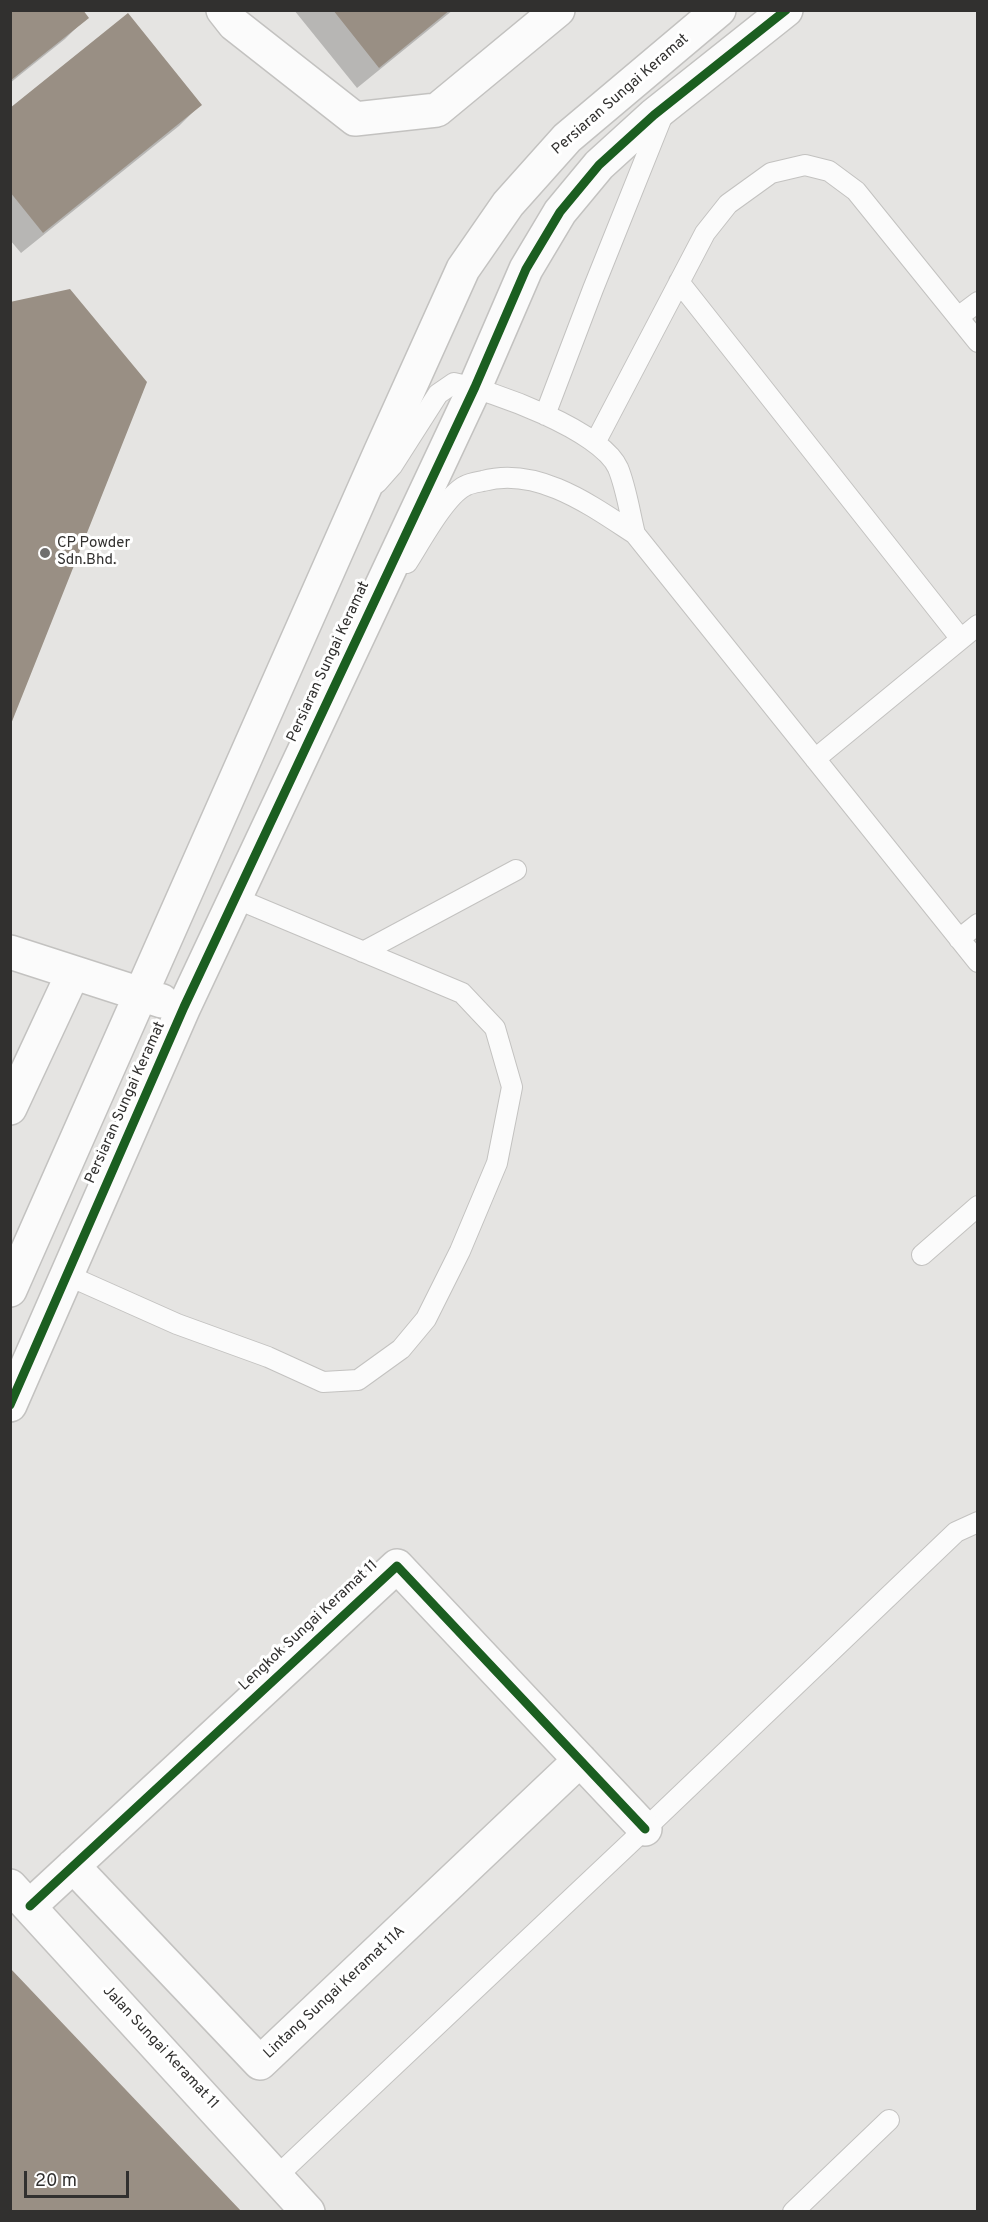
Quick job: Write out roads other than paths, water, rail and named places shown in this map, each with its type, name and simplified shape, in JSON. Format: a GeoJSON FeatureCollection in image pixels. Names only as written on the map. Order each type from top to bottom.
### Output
{"type":"FeatureCollection","features":[{"type":"Feature","properties":{"kind":"street"},"geometry":{"type":"LineString","coordinates":[[223,10],[234,24],[355,119],[436,110],[558,10]]}},
{"type":"Feature","properties":{"kind":"street","name":"Persiaran Sungai Keramat"},"geometry":{"type":"LineString","coordinates":[[10,1290],[463,269],[508,204],[567,138],[719,10]]}},
{"type":"Feature","properties":{"kind":"street","name":"Persiaran Sungai Keramat"},"geometry":{"type":"LineString","coordinates":[[10,1405],[184,1008],[475,387],[526,269],[560,212],[599,165],[668,104],[786,10]]}},
{"type":"Feature","properties":{"kind":"street"},"geometry":{"type":"LineString","coordinates":[[10,952],[184,1008]]}},
{"type":"Feature","properties":{"kind":"street"},"geometry":{"type":"LineString","coordinates":[[10,1108],[72,973]]}},
{"type":"Feature","properties":{"kind":"street","name":"Lengkok Sungai Keramat 11"},"geometry":{"type":"LineString","coordinates":[[20,1896],[73,1866],[397,1566],[645,1829]]}},
{"type":"Feature","properties":{"kind":"street","name":"Lintang Sungai Keramat 11A"},"geometry":{"type":"LineString","coordinates":[[73,1866],[261,2063],[580,1760]]}},
{"type":"Feature","properties":{"kind":"street","name":"Jalan Sungai Keramat 11"},"geometry":{"type":"LineString","coordinates":[[20,1896],[308,2211]]}},
{"type":"Feature","properties":{"kind":"lane"},"geometry":{"type":"LineString","coordinates":[[545,415],[668,104]]}},
{"type":"Feature","properties":{"kind":"lane"},"geometry":{"type":"LineString","coordinates":[[596,441],[705,233],[728,204],[771,173],[805,165],[829,171],[856,191],[978,342]]}},
{"type":"Feature","properties":{"kind":"lane"},"geometry":{"type":"LineString","coordinates":[[679,282],[961,639]]}},
{"type":"Feature","properties":{"kind":"lane"},"geometry":{"type":"LineString","coordinates":[[958,317],[978,302]]}},
{"type":"Feature","properties":{"kind":"lane"},"geometry":{"type":"LineString","coordinates":[[355,511],[392,465],[438,394],[454,383],[475,387],[565,423],[596,441],[618,466],[635,534]]}},
{"type":"Feature","properties":{"kind":"lane"},"geometry":{"type":"LineString","coordinates":[[355,642],[448,502],[465,486],[491,479],[519,478],[542,483],[580,499],[635,534],[978,962]]}},
{"type":"Feature","properties":{"kind":"lane"},"geometry":{"type":"LineString","coordinates":[[815,759],[978,625]]}},
{"type":"Feature","properties":{"kind":"lane"},"geometry":{"type":"LineString","coordinates":[[363,952],[516,870]]}},
{"type":"Feature","properties":{"kind":"lane"},"geometry":{"type":"LineString","coordinates":[[67,1275],[177,1324],[268,1357],[323,1382],[358,1380],[401,1349],[426,1319],[460,1251],[497,1163],[512,1087],[495,1028],[462,993],[235,898]]}},
{"type":"Feature","properties":{"kind":"lane"},"geometry":{"type":"LineString","coordinates":[[959,939],[978,924]]}},
{"type":"Feature","properties":{"kind":"lane"},"geometry":{"type":"LineString","coordinates":[[922,1255],[978,1206]]}},
{"type":"Feature","properties":{"kind":"lane"},"geometry":{"type":"LineString","coordinates":[[277,2176],[956,1532],[978,1522]]}},
{"type":"Feature","properties":{"kind":"lane"},"geometry":{"type":"LineString","coordinates":[[793,2211],[889,2120]]}},
{"type":"Feature","properties":{"kind":"place","name":"CP Powder Sdn.Bhd."},"geometry":{"type":"Point","coordinates":[45,553]}}]}
